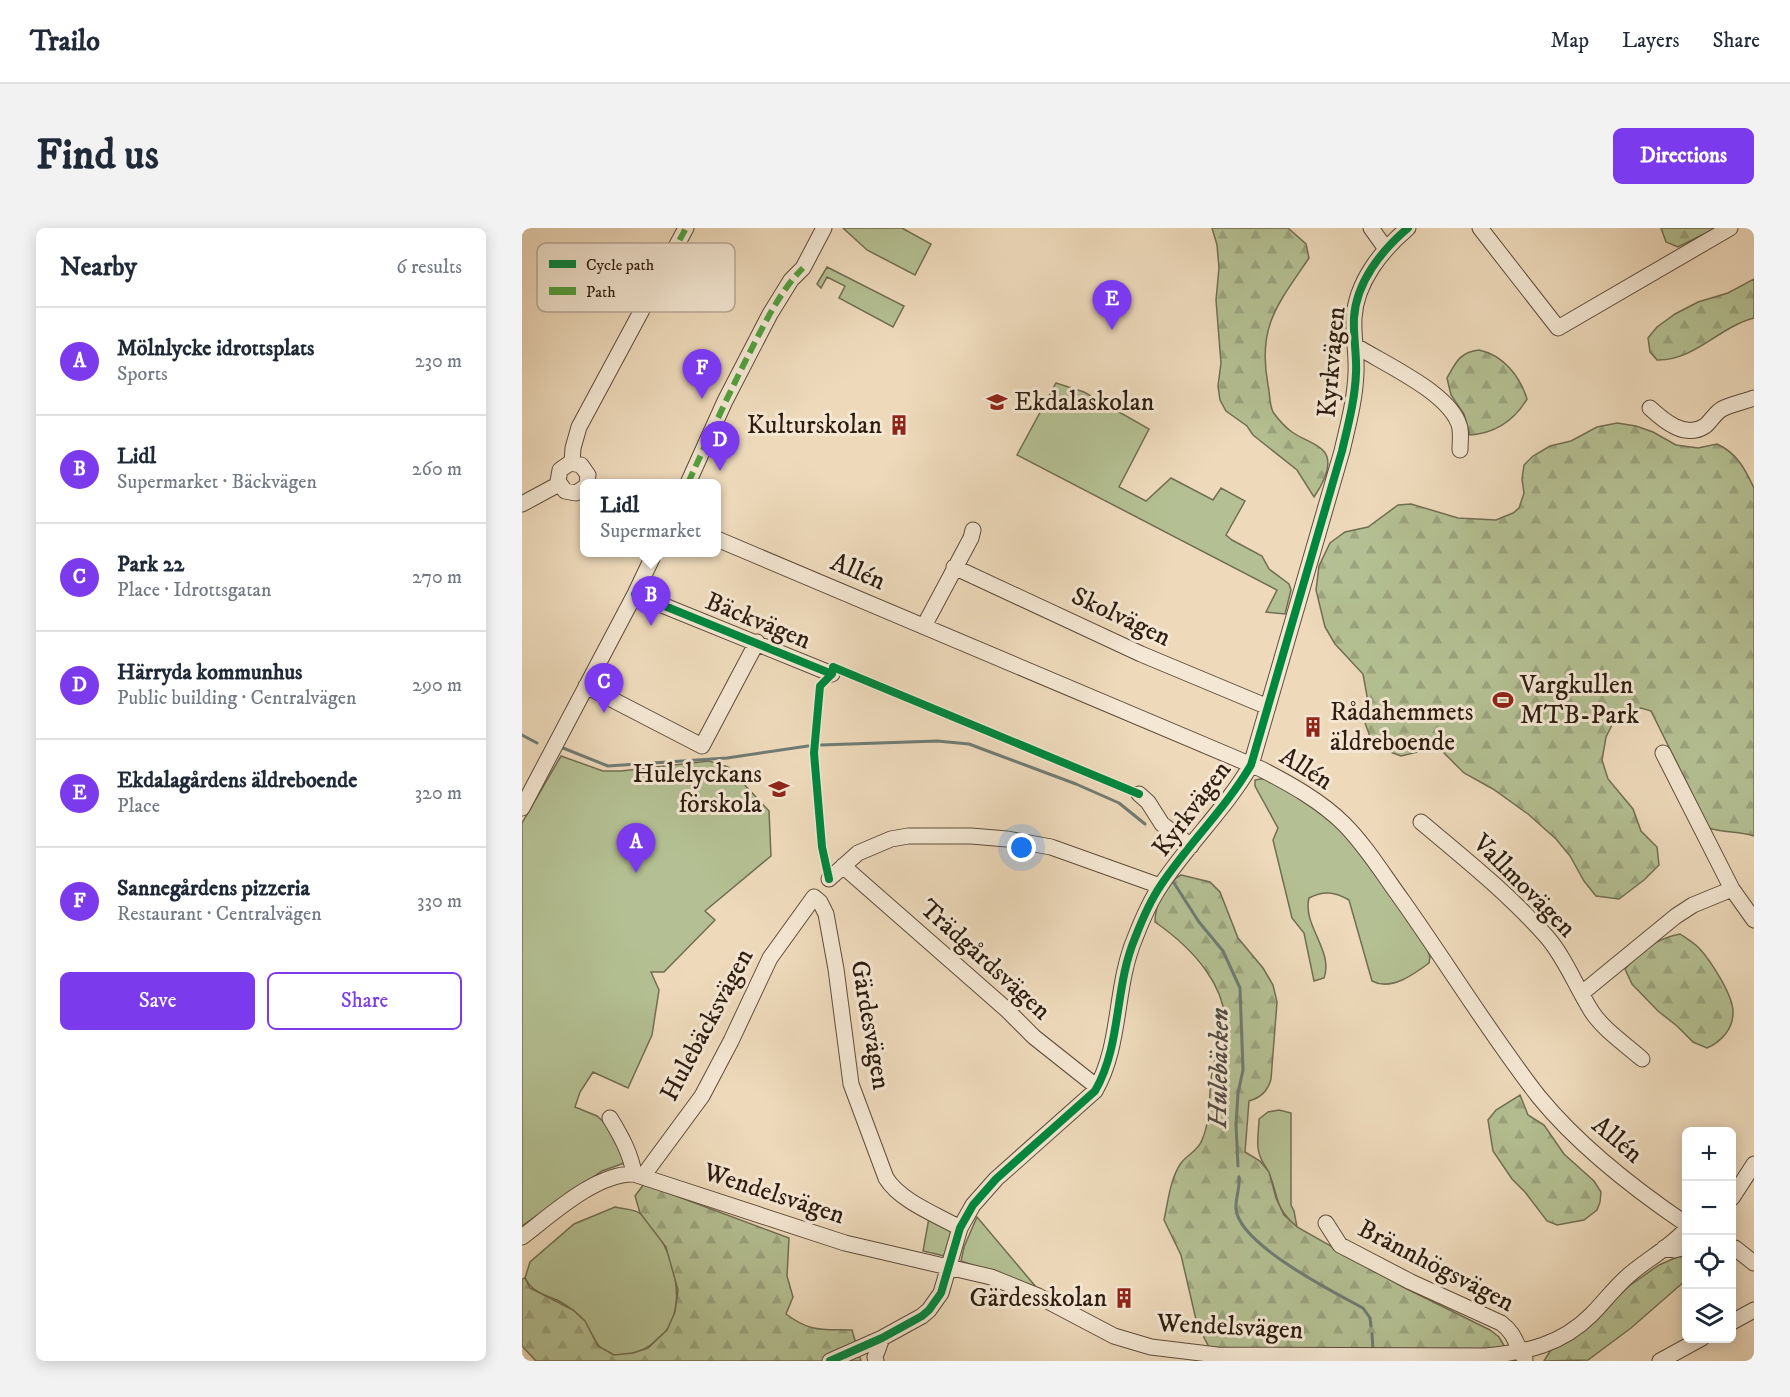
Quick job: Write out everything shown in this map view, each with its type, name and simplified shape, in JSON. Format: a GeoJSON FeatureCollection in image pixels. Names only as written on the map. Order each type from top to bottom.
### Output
{"type":"FeatureCollection","features":[{"type":"Feature","properties":{"kind":"street"},"geometry":{"type":"LineString","coordinates":[[678,243],[686,228]]}},
{"type":"Feature","properties":{"kind":"street"},"geometry":{"type":"LineString","coordinates":[[690,479],[725,400],[770,314],[791,280],[803,268],[824,228]]}},
{"type":"Feature","properties":{"kind":"street"},"geometry":{"type":"LineString","coordinates":[[1371,228],[1386,249]]}},
{"type":"Feature","properties":{"kind":"street","name":"Kyrkvägen"},"geometry":{"type":"LineString","coordinates":[[830,1361],[882,1338],[930,1310],[941,1293],[960,1228],[983,1192],[1095,1091],[1108,1063],[1125,964],[1141,923],[1160,886],[1238,788],[1251,765],[1342,451],[1355,395],[1354,317],[1358,298],[1370,271],[1386,249],[1408,228]]}},
{"type":"Feature","properties":{"kind":"street"},"geometry":{"type":"LineString","coordinates":[[1480,228],[1558,328],[1730,228]]}},
{"type":"Feature","properties":{"kind":"street"},"geometry":{"type":"LineString","coordinates":[[572,462],[579,427],[641,312]]}},
{"type":"Feature","properties":{"kind":"street"},"geometry":{"type":"LineString","coordinates":[[1356,346],[1437,395],[1451,409],[1459,423],[1460,450]]}},
{"type":"Feature","properties":{"kind":"street"},"geometry":{"type":"LineString","coordinates":[[1650,408],[1664,421],[1676,427],[1696,430],[1706,425],[1724,408],[1754,398]]}},
{"type":"Feature","properties":{"kind":"street"},"geometry":{"type":"LineString","coordinates":[[580,490],[576,493],[570,493],[562,489],[558,475],[560,470],[564,465],[572,462],[583,467],[585,479]]}},
{"type":"Feature","properties":{"kind":"street"},"geometry":{"type":"LineString","coordinates":[[522,504],[559,484]]}},
{"type":"Feature","properties":{"kind":"street"},"geometry":{"type":"LineString","coordinates":[[924,626],[971,538],[973,530]]}},
{"type":"Feature","properties":{"kind":"street","name":"Allén"},"geometry":{"type":"LineString","coordinates":[[721,541],[1251,765],[1286,782],[1331,812],[1359,840],[1513,1061],[1565,1127],[1610,1167],[1682,1221]]}},
{"type":"Feature","properties":{"kind":"street"},"geometry":{"type":"LineString","coordinates":[[522,808],[653,557]]}},
{"type":"Feature","properties":{"kind":"street","name":"Skolvägen"},"geometry":{"type":"LineString","coordinates":[[954,567],[1142,654],[1268,707]]}},
{"type":"Feature","properties":{"kind":"street","name":"Bäckvägen"},"geometry":{"type":"LineString","coordinates":[[635,594],[832,674]]}},
{"type":"Feature","properties":{"kind":"street"},"geometry":{"type":"LineString","coordinates":[[586,686],[702,746],[757,642]]}},
{"type":"Feature","properties":{"kind":"street"},"geometry":{"type":"LineString","coordinates":[[1663,753],[1732,889],[1754,920]]}},
{"type":"Feature","properties":{"kind":"street"},"geometry":{"type":"LineString","coordinates":[[1139,794],[1148,802],[1162,824],[1191,846]]}},
{"type":"Feature","properties":{"kind":"street","name":"Vallmovägen"},"geometry":{"type":"LineString","coordinates":[[1421,822],[1509,899],[1548,938],[1592,1012],[1602,1024],[1642,1059]]}},
{"type":"Feature","properties":{"kind":"street"},"geometry":{"type":"LineString","coordinates":[[829,879],[858,854],[891,838],[908,836],[989,837],[1051,848],[1160,886]]}},
{"type":"Feature","properties":{"kind":"street","name":"Trädgårdsvägen"},"geometry":{"type":"LineString","coordinates":[[843,866],[1006,1009],[1034,1037],[1097,1087]]}},
{"type":"Feature","properties":{"kind":"street"},"geometry":{"type":"LineString","coordinates":[[1582,993],[1676,916],[1693,905],[1732,889]]}},
{"type":"Feature","properties":{"kind":"street","name":"Hulebäcksvägen"},"geometry":{"type":"LineString","coordinates":[[638,1175],[702,1096],[770,958],[814,897]]}},
{"type":"Feature","properties":{"kind":"street","name":"Gärdesvägen"},"geometry":{"type":"LineString","coordinates":[[814,897],[820,902],[826,914],[836,969],[851,1084],[886,1178],[891,1187],[901,1195],[960,1228]]}},
{"type":"Feature","properties":{"kind":"street"},"geometry":{"type":"LineString","coordinates":[[522,1237],[599,1183],[613,1177],[638,1175],[621,1136],[610,1118]]}},
{"type":"Feature","properties":{"kind":"street"},"geometry":{"type":"LineString","coordinates":[[1736,1191],[1754,1164]]}},
{"type":"Feature","properties":{"kind":"street","name":"Wendelsvägen"},"geometry":{"type":"LineString","coordinates":[[638,1175],[813,1233],[991,1277],[1029,1292],[1110,1334],[1131,1342],[1219,1358],[1353,1355],[1523,1357],[1575,1329],[1591,1316],[1623,1280],[1682,1232]]}},
{"type":"Feature","properties":{"kind":"street","name":"Brännhögsvägen"},"geometry":{"type":"LineString","coordinates":[[1326,1223],[1340,1245],[1510,1329],[1523,1357]]}},
{"type":"Feature","properties":{"kind":"street"},"geometry":{"type":"LineString","coordinates":[[1664,1248],[1682,1249]]}},
{"type":"Feature","properties":{"kind":"street"},"geometry":{"type":"LineString","coordinates":[[1736,1248],[1754,1254]]}},
{"type":"Feature","properties":{"kind":"street"},"geometry":{"type":"LineString","coordinates":[[1736,1249],[1754,1263]]}},
{"type":"Feature","properties":{"kind":"street"},"geometry":{"type":"LineString","coordinates":[[1736,1320],[1754,1310]]}},
{"type":"Feature","properties":{"kind":"street"},"geometry":{"type":"LineString","coordinates":[[876,1361],[874,1357],[882,1338]]}},
{"type":"Feature","properties":{"kind":"street"},"geometry":{"type":"LineString","coordinates":[[1660,1361],[1693,1343]]}},
{"type":"Feature","properties":{"kind":"green space"},"geometry":{"type":"Polygon","coordinates":[[[843,228],[902,228],[931,244],[915,275],[867,250],[843,228]]]}},
{"type":"Feature","properties":{"kind":"green space"},"geometry":{"type":"Polygon","coordinates":[[[1212,228],[1288,228],[1306,244],[1309,258],[1280,303],[1268,331],[1265,364],[1273,412],[1292,432],[1325,452],[1328,466],[1314,497],[1297,470],[1253,435],[1247,426],[1226,411],[1220,400],[1218,386],[1221,363],[1216,300],[1219,268],[1217,245],[1212,228]]]}},
{"type":"Feature","properties":{"kind":"green space"},"geometry":{"type":"Polygon","coordinates":[[[1661,228],[1716,228],[1678,247],[1666,242],[1661,228]]]}},
{"type":"Feature","properties":{"kind":"green space"},"geometry":{"type":"Polygon","coordinates":[[[827,267],[904,306],[893,327],[839,298],[845,286],[827,277],[821,288],[817,284],[827,267]]]}},
{"type":"Feature","properties":{"kind":"green space"},"geometry":{"type":"Polygon","coordinates":[[[1754,279],[1754,318],[1729,328],[1683,355],[1657,360],[1650,352],[1648,338],[1657,327],[1675,314],[1698,302],[1728,293],[1754,279]]]}},
{"type":"Feature","properties":{"kind":"green space"},"geometry":{"type":"Polygon","coordinates":[[[1479,350],[1496,357],[1509,368],[1520,382],[1527,399],[1510,420],[1496,429],[1470,435],[1464,414],[1451,395],[1447,378],[1463,356],[1479,350]]]}},
{"type":"Feature","properties":{"kind":"green space"},"geometry":{"type":"Polygon","coordinates":[[[1056,383],[1084,392],[1149,429],[1119,487],[1146,501],[1171,478],[1213,500],[1221,488],[1245,501],[1226,535],[1262,556],[1269,569],[1289,584],[1291,590],[1285,614],[1266,612],[1277,590],[1017,455],[1056,383]]]}},
{"type":"Feature","properties":{"kind":"green space"},"geometry":{"type":"Polygon","coordinates":[[[1617,423],[1653,432],[1676,445],[1698,448],[1717,444],[1735,457],[1744,468],[1754,488],[1754,836],[1709,828],[1651,711],[1641,708],[1630,712],[1613,723],[1606,737],[1602,760],[1608,779],[1633,809],[1641,831],[1657,847],[1659,865],[1619,899],[1596,896],[1556,839],[1528,814],[1493,789],[1464,773],[1443,752],[1430,749],[1401,756],[1372,742],[1365,723],[1367,696],[1363,674],[1335,644],[1325,627],[1316,590],[1319,566],[1330,543],[1345,532],[1368,527],[1398,505],[1411,504],[1458,518],[1496,520],[1519,508],[1524,493],[1522,479],[1524,465],[1533,456],[1550,446],[1571,441],[1597,427],[1617,423]]]}},
{"type":"Feature","properties":{"kind":"green space"},"geometry":{"type":"Polygon","coordinates":[[[561,756],[603,771],[709,761],[728,767],[769,811],[771,856],[705,911],[715,920],[664,972],[651,972],[659,990],[652,1035],[628,1088],[593,1072],[580,1092],[575,1107],[597,1116],[608,1126],[627,1162],[602,1171],[522,1226],[522,823],[561,756]]]}},
{"type":"Feature","properties":{"kind":"green space"},"geometry":{"type":"Polygon","coordinates":[[[1266,779],[1311,804],[1339,827],[1356,846],[1427,948],[1429,963],[1409,977],[1394,983],[1379,984],[1372,981],[1349,900],[1339,895],[1325,893],[1309,898],[1310,918],[1322,948],[1326,968],[1324,978],[1314,981],[1304,933],[1292,918],[1273,840],[1278,828],[1255,786],[1255,780],[1266,779]]]}},
{"type":"Feature","properties":{"kind":"green space"},"geometry":{"type":"Polygon","coordinates":[[[1181,875],[1210,882],[1220,892],[1238,938],[1263,968],[1273,985],[1277,1002],[1271,1079],[1263,1093],[1249,1101],[1245,1152],[1260,1161],[1269,1172],[1276,1198],[1284,1215],[1297,1227],[1403,1287],[1490,1330],[1499,1337],[1513,1361],[1344,1361],[1343,1351],[1337,1348],[1239,1350],[1209,1347],[1197,1324],[1181,1255],[1164,1220],[1177,1169],[1202,1140],[1209,1111],[1212,1072],[1223,1041],[1225,1020],[1216,986],[1206,971],[1182,944],[1155,922],[1162,895],[1170,883],[1181,875]]]}},
{"type":"Feature","properties":{"kind":"green space"},"geometry":{"type":"Polygon","coordinates":[[[1680,934],[1704,954],[1730,997],[1733,1013],[1731,1024],[1721,1039],[1707,1048],[1693,1042],[1658,1011],[1632,984],[1625,969],[1650,946],[1680,934]]]}},
{"type":"Feature","properties":{"kind":"green space"},"geometry":{"type":"Polygon","coordinates":[[[1520,1095],[1528,1115],[1544,1125],[1564,1154],[1594,1181],[1601,1192],[1597,1210],[1584,1220],[1557,1225],[1547,1221],[1512,1179],[1493,1151],[1488,1120],[1496,1110],[1520,1095]]]}},
{"type":"Feature","properties":{"kind":"green space"},"geometry":{"type":"Polygon","coordinates":[[[1279,1110],[1291,1113],[1291,1205],[1297,1227],[1280,1208],[1258,1148],[1259,1119],[1268,1112],[1279,1110]]]}},
{"type":"Feature","properties":{"kind":"green space"},"geometry":{"type":"Polygon","coordinates":[[[644,1184],[789,1238],[787,1276],[793,1297],[786,1314],[810,1327],[825,1330],[852,1330],[861,1361],[536,1361],[522,1346],[522,1279],[525,1278],[530,1288],[573,1310],[585,1321],[598,1346],[614,1355],[633,1353],[648,1348],[667,1330],[675,1312],[678,1290],[666,1247],[640,1213],[635,1196],[644,1184]]]}},
{"type":"Feature","properties":{"kind":"green space"},"geometry":{"type":"Polygon","coordinates":[[[615,1207],[638,1212],[651,1224],[668,1253],[676,1286],[673,1318],[666,1331],[645,1349],[619,1355],[607,1353],[602,1349],[580,1316],[569,1307],[535,1290],[525,1278],[530,1262],[574,1224],[615,1207]]]}},
{"type":"Feature","properties":{"kind":"green space"},"geometry":{"type":"Polygon","coordinates":[[[977,1217],[1036,1287],[961,1261],[964,1247],[977,1217]]]}},
{"type":"Feature","properties":{"kind":"green space"},"geometry":{"type":"Polygon","coordinates":[[[929,1218],[955,1232],[949,1257],[923,1251],[929,1218]]]}},
{"type":"Feature","properties":{"kind":"green space"},"geometry":{"type":"Polygon","coordinates":[[[1682,1255],[1682,1283],[1631,1328],[1588,1360],[1544,1361],[1552,1348],[1602,1312],[1629,1286],[1659,1265],[1682,1255]]]}},
{"type":"Feature","properties":{"kind":"waterway","name":"Hulebäcken"},"geometry":{"type":"LineString","coordinates":[[522,735],[537,743]]}},
{"type":"Feature","properties":{"kind":"waterway","name":"Hulebäcken"},"geometry":{"type":"LineString","coordinates":[[821,745],[937,741],[969,744],[1076,784],[1119,803],[1145,824]]}},
{"type":"Feature","properties":{"kind":"waterway","name":"Hulebäcken"},"geometry":{"type":"LineString","coordinates":[[563,748],[608,766],[727,758],[808,746]]}},
{"type":"Feature","properties":{"kind":"waterway","name":"Hulebäcken"},"geometry":{"type":"LineString","coordinates":[[1174,883],[1199,922],[1223,951],[1240,988],[1243,1070],[1238,1093],[1236,1125],[1238,1166]]}},
{"type":"Feature","properties":{"kind":"waterway","name":"Hulebäcken"},"geometry":{"type":"LineString","coordinates":[[1239,1177],[1236,1209],[1241,1223],[1253,1237],[1289,1266],[1363,1308],[1370,1318],[1371,1326]]}},
{"type":"Feature","properties":{"kind":"waterway","name":"Hulebäcken"},"geometry":{"type":"LineString","coordinates":[[1372,1334],[1373,1350]]}},
{"type":"Feature","properties":{"kind":"marked path"},"geometry":{"type":"LineString","coordinates":[[678,243],[686,228]]}},
{"type":"Feature","properties":{"kind":"marked path"},"geometry":{"type":"LineString","coordinates":[[690,479],[764,326],[781,295],[803,268]]}},
{"type":"Feature","properties":{"kind":"cycle path"},"geometry":{"type":"LineString","coordinates":[[830,1361],[882,1338],[929,1310],[941,1293],[960,1228],[973,1205],[996,1179],[1095,1091],[1110,1054],[1128,957],[1146,911],[1172,870],[1230,796],[1251,765],[1349,422],[1356,373],[1354,325],[1356,305],[1372,268],[1389,246],[1408,228]]}},
{"type":"Feature","properties":{"kind":"cycle path"},"geometry":{"type":"LineString","coordinates":[[635,594],[832,674]]}},
{"type":"Feature","properties":{"kind":"cycle path"},"geometry":{"type":"LineString","coordinates":[[829,879],[822,847],[814,753],[820,686],[832,674],[833,667],[1139,794]]}},
{"type":"Feature","properties":{"kind":"place","name":"Ekdalagårdens äldreboende"},"geometry":{"type":"Point","coordinates":[1112,330]}},
{"type":"Feature","properties":{"kind":"place","name":"Sannegårdens pizzeria"},"geometry":{"type":"Point","coordinates":[702,399]}},
{"type":"Feature","properties":{"kind":"place","name":"Ekdalaskolan"},"geometry":{"type":"Point","coordinates":[997,402]}},
{"type":"Feature","properties":{"kind":"place","name":"Kulturskolan"},"geometry":{"type":"Point","coordinates":[899,425]}},
{"type":"Feature","properties":{"kind":"place","name":"Härryda kommunhus"},"geometry":{"type":"Point","coordinates":[720,471]}},
{"type":"Feature","properties":{"kind":"place","name":"Lidl"},"geometry":{"type":"Point","coordinates":[651,626]}},
{"type":"Feature","properties":{"kind":"place","name":"Vargkullen MTB-Park"},"geometry":{"type":"Point","coordinates":[1503,700]}},
{"type":"Feature","properties":{"kind":"place","name":"Park 22"},"geometry":{"type":"Point","coordinates":[604,713]}},
{"type":"Feature","properties":{"kind":"place","name":"Rådahemmets äldreboende"},"geometry":{"type":"Point","coordinates":[1313,727]}},
{"type":"Feature","properties":{"kind":"place","name":"Hulelyckans förskola"},"geometry":{"type":"Point","coordinates":[779,789]}},
{"type":"Feature","properties":{"kind":"place","name":"Mölnlycke idrottsplats"},"geometry":{"type":"Point","coordinates":[636,873]}},
{"type":"Feature","properties":{"kind":"place","name":"Gärdesskolan"},"geometry":{"type":"Point","coordinates":[1124,1298]}}]}
